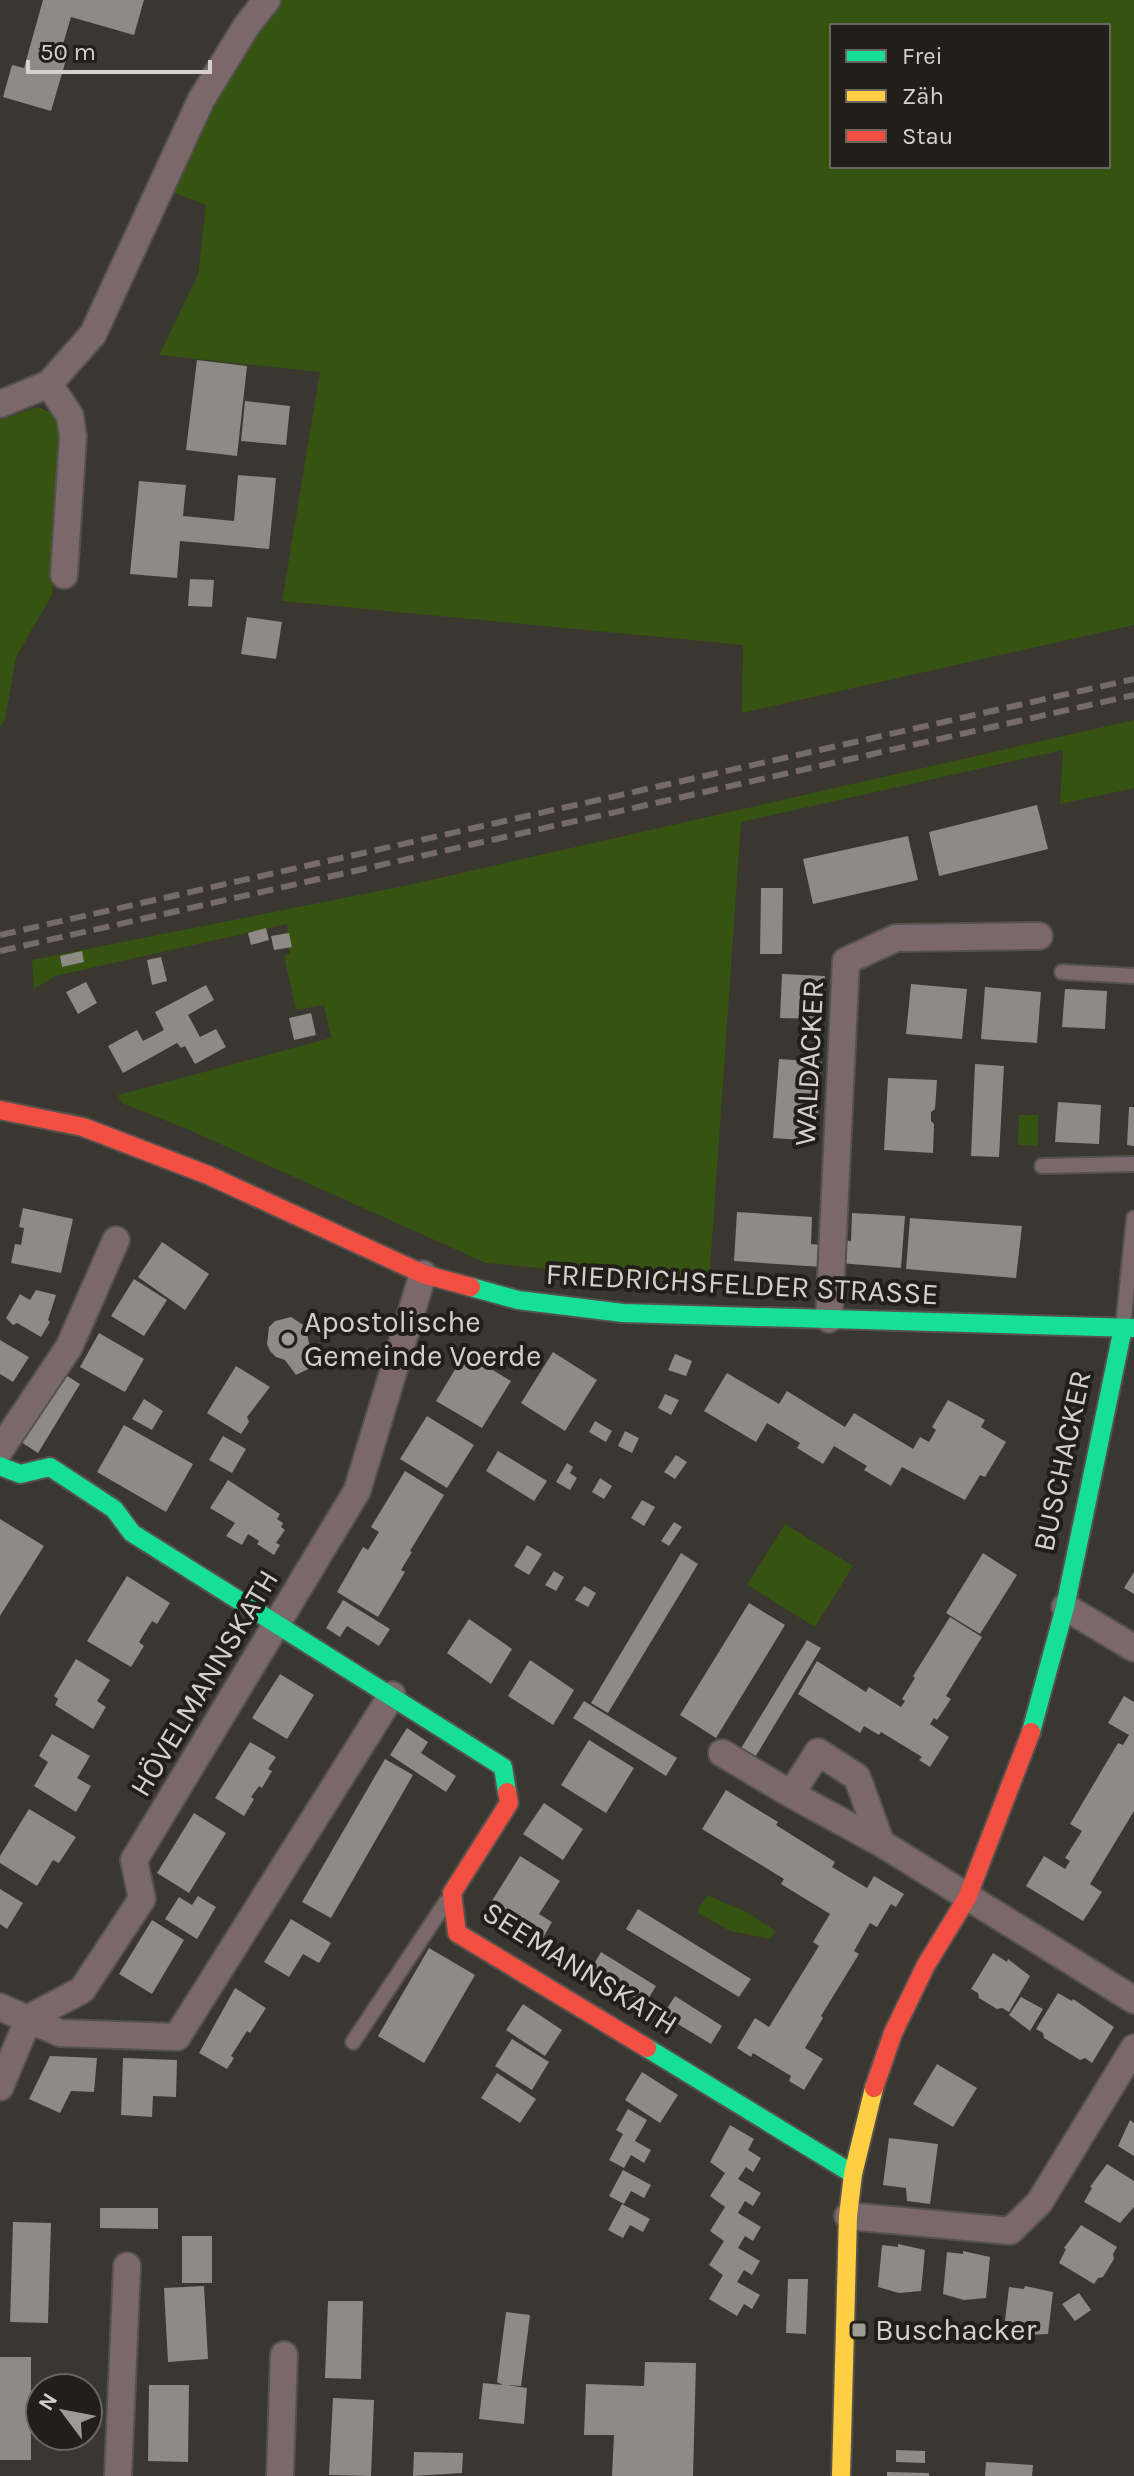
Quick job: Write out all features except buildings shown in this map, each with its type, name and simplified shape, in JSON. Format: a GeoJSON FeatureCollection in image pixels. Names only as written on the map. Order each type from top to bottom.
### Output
{"type":"FeatureCollection","features":[{"type":"Feature","properties":{"kind":"street"},"geometry":{"type":"LineString","coordinates":[[0,404],[49,384],[93,334],[201,100],[247,25],[267,0]]}},
{"type":"Feature","properties":{"kind":"street"},"geometry":{"type":"LineString","coordinates":[[49,384],[70,416],[73,436],[64,575]]}},
{"type":"Feature","properties":{"kind":"street","name":"WALDACKER"},"geometry":{"type":"LineString","coordinates":[[829,1319],[846,961],[896,938],[1039,936]]}},
{"type":"Feature","properties":{"kind":"street","name":"FRIEDRICHSFELDER STRASSE"},"geometry":{"type":"LineString","coordinates":[[0,1110],[83,1127],[208,1175],[423,1274],[518,1300],[623,1313],[1128,1328]]}},
{"type":"Feature","properties":{"kind":"street"},"geometry":{"type":"LineString","coordinates":[[0,1450],[69,1347],[116,1240]]}},
{"type":"Feature","properties":{"kind":"street","name":"HÖVELMANNSKATH"},"geometry":{"type":"LineString","coordinates":[[29,2018],[82,1990],[142,1899],[134,1860],[357,1491],[423,1274]]}},
{"type":"Feature","properties":{"kind":"street","name":"BUSCHACKER"},"geometry":{"type":"LineString","coordinates":[[841,2476],[848,2216],[853,2174],[869,2102],[893,2033],[926,1965],[967,1898],[1037,1716],[1128,1328]]}},
{"type":"Feature","properties":{"kind":"street","name":"SEEMANNSKATH"},"geometry":{"type":"LineString","coordinates":[[0,1466],[20,1474],[50,1467],[114,1509],[132,1533],[503,1767],[509,1803],[452,1893],[457,1933],[853,2174]]}},
{"type":"Feature","properties":{"kind":"street"},"geometry":{"type":"LineString","coordinates":[[1065,1607],[1134,1648]]}},
{"type":"Feature","properties":{"kind":"street"},"geometry":{"type":"LineString","coordinates":[[0,2007],[60,2033],[177,2037],[392,1695]]}},
{"type":"Feature","properties":{"kind":"street"},"geometry":{"type":"LineString","coordinates":[[791,1794],[818,1752],[857,1777],[881,1843]]}},
{"type":"Feature","properties":{"kind":"street"},"geometry":{"type":"LineString","coordinates":[[722,1753],[881,1843],[1134,2000]]}},
{"type":"Feature","properties":{"kind":"street"},"geometry":{"type":"LineString","coordinates":[[0,2087],[29,2018]]}},
{"type":"Feature","properties":{"kind":"street"},"geometry":{"type":"LineString","coordinates":[[848,2216],[1010,2231],[1039,2203],[1134,2048]]}},
{"type":"Feature","properties":{"kind":"street"},"geometry":{"type":"LineString","coordinates":[[118,2476],[127,2266]]}},
{"type":"Feature","properties":{"kind":"street"},"geometry":{"type":"LineString","coordinates":[[280,2476],[284,2355]]}},
{"type":"Feature","properties":{"kind":"lane"},"geometry":{"type":"LineString","coordinates":[[1062,972],[1134,976]]}},
{"type":"Feature","properties":{"kind":"lane"},"geometry":{"type":"LineString","coordinates":[[1042,1166],[1134,1164]]}},
{"type":"Feature","properties":{"kind":"lane"},"geometry":{"type":"LineString","coordinates":[[1128,1328],[1134,1218]]}},
{"type":"Feature","properties":{"kind":"lane"},"geometry":{"type":"LineString","coordinates":[[353,2042],[452,1893]]}},
{"type":"Feature","properties":{"kind":"green space"},"geometry":{"type":"Polygon","coordinates":[[[283,0],[1134,0],[1134,625],[742,713],[743,645],[282,601],[320,372],[159,355],[198,275],[206,205],[172,192],[208,106],[283,0]]]}},
{"type":"Feature","properties":{"kind":"green space"},"geometry":{"type":"Polygon","coordinates":[[[37,407],[56,418],[64,439],[52,595],[16,657],[5,720],[0,726],[0,420],[37,407]]]}},
{"type":"Feature","properties":{"kind":"green space"},"geometry":{"type":"Polygon","coordinates":[[[1134,720],[1134,788],[1060,804],[1063,750],[741,822],[709,1284],[486,1263],[122,1103],[118,1095],[331,1038],[324,1005],[296,1010],[284,956],[290,954],[287,924],[55,976],[34,989],[32,960],[404,886],[1134,720]]]}},
{"type":"Feature","properties":{"kind":"green space"},"geometry":{"type":"Polygon","coordinates":[[[1019,1115],[1038,1115],[1038,1146],[1018,1145],[1019,1115]]]}},
{"type":"Feature","properties":{"kind":"green space"},"geometry":{"type":"Polygon","coordinates":[[[785,1524],[853,1566],[815,1627],[747,1585],[785,1524]]]}},
{"type":"Feature","properties":{"kind":"green space"},"geometry":{"type":"Polygon","coordinates":[[[707,1895],[746,1912],[776,1931],[770,1939],[730,1931],[697,1912],[707,1895]]]}},
{"type":"Feature","properties":{"kind":"railway"},"geometry":{"type":"LineString","coordinates":[[0,935],[1134,679]]}},
{"type":"Feature","properties":{"kind":"railway"},"geometry":{"type":"LineString","coordinates":[[0,951],[1134,695]]}},
{"type":"Feature","properties":{"kind":"traffic: fast"},"geometry":{"type":"LineString","coordinates":[[471,1287],[518,1300],[623,1313],[1134,1328]]}},
{"type":"Feature","properties":{"kind":"traffic: fast"},"geometry":{"type":"LineString","coordinates":[[1031,1732],[1065,1607],[1123,1328]]}},
{"type":"Feature","properties":{"kind":"traffic: fast"},"geometry":{"type":"LineString","coordinates":[[0,1466],[20,1474],[50,1467],[114,1509],[132,1533],[503,1767],[507,1792]]}},
{"type":"Feature","properties":{"kind":"traffic: fast"},"geometry":{"type":"LineString","coordinates":[[647,2048],[853,2174]]}},
{"type":"Feature","properties":{"kind":"traffic: slow"},"geometry":{"type":"LineString","coordinates":[[841,2476],[848,2216],[853,2174],[874,2088]]}},
{"type":"Feature","properties":{"kind":"traffic: jam"},"geometry":{"type":"LineString","coordinates":[[0,1110],[83,1127],[208,1175],[423,1274],[471,1287]]}},
{"type":"Feature","properties":{"kind":"traffic: jam"},"geometry":{"type":"LineString","coordinates":[[874,2088],[893,2033],[926,1965],[967,1898],[1031,1732]]}},
{"type":"Feature","properties":{"kind":"traffic: jam"},"geometry":{"type":"LineString","coordinates":[[507,1792],[509,1803],[452,1893],[457,1933],[647,2048]]}},
{"type":"Feature","properties":{"kind":"place","name":"Apostolische Gemeinde Voerde"},"geometry":{"type":"Point","coordinates":[288,1339]}},
{"type":"Feature","properties":{"kind":"place","name":"Buschacker"},"geometry":{"type":"Point","coordinates":[859,2330]}}]}
